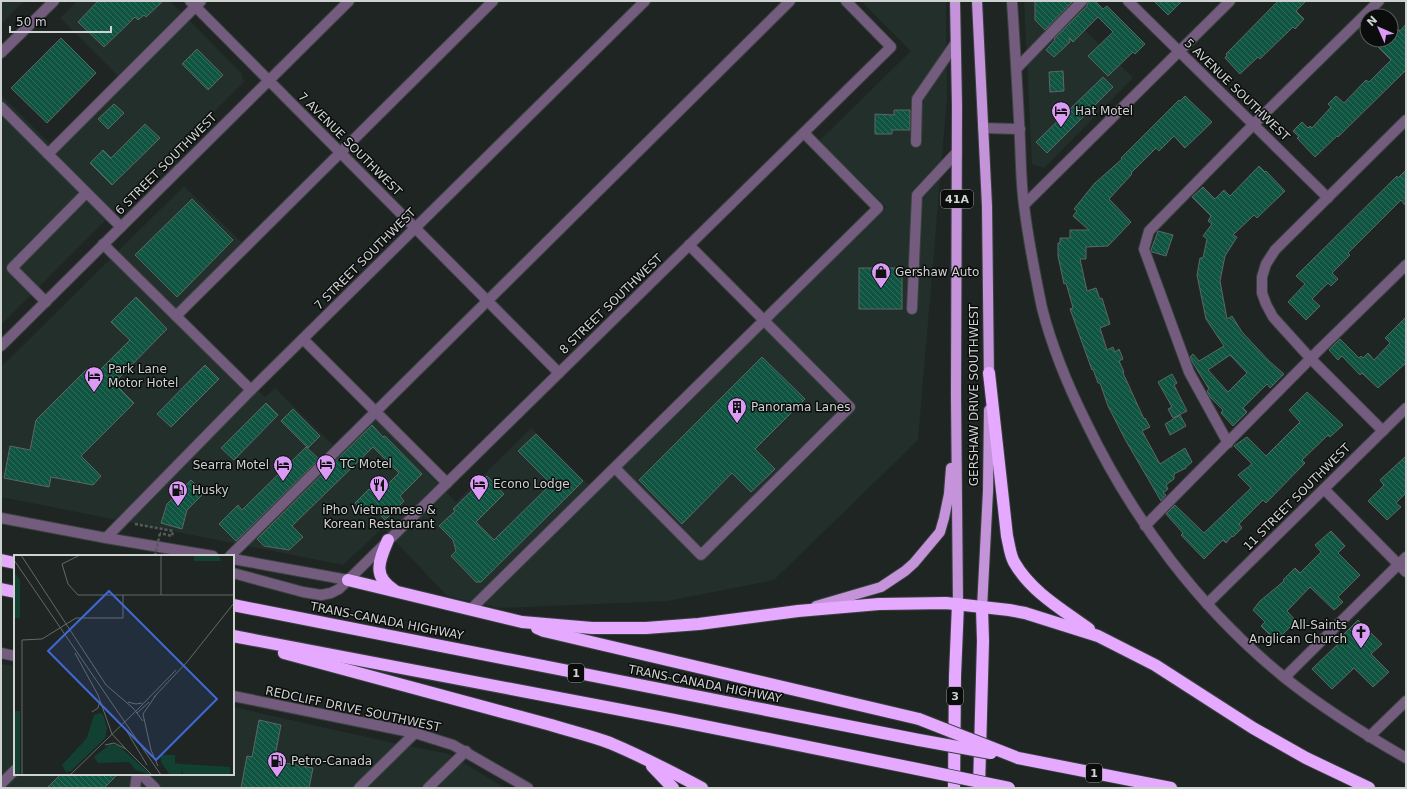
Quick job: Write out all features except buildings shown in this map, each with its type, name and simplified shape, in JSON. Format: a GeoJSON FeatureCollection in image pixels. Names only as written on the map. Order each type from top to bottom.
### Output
{"type":"FeatureCollection","features":[{"type":"Feature","properties":{"kind":"highway"},"geometry":{"type":"LineString","coordinates":[[989,373],[1007,536],[1014,561],[1026,580],[1044,597],[1098,636],[1155,665],[1253,728],[1306,758],[1369,788]]}},
{"type":"Feature","properties":{"kind":"highway"},"geometry":{"type":"LineString","coordinates":[[388,540],[382,555],[379,570],[384,582],[397,592]]}},
{"type":"Feature","properties":{"kind":"highway"},"geometry":{"type":"LineString","coordinates":[[1,560],[14,563]]}},
{"type":"Feature","properties":{"kind":"highway"},"geometry":{"type":"LineString","coordinates":[[348,580],[522,622],[592,628],[646,628],[699,624],[798,611],[879,604],[921,603],[958,604],[1009,610],[1025,613],[1098,636]]}},
{"type":"Feature","properties":{"kind":"highway"},"geometry":{"type":"LineString","coordinates":[[1,589],[14,592]]}},
{"type":"Feature","properties":{"kind":"highway","name":"GERSHAW DRIVE SOUTHWEST"},"geometry":{"type":"LineString","coordinates":[[954,788],[955,676],[958,604]]}},
{"type":"Feature","properties":{"kind":"highway","name":"TRANS-CANADA HIGHWAY"},"geometry":{"type":"LineString","coordinates":[[234,606],[1171,788]]}},
{"type":"Feature","properties":{"kind":"highway","name":"GERSHAW DRIVE SOUTHWEST"},"geometry":{"type":"LineString","coordinates":[[979,788],[983,641],[982,608]]}},
{"type":"Feature","properties":{"kind":"highway"},"geometry":{"type":"LineString","coordinates":[[522,622],[544,631],[919,719],[1018,758]]}},
{"type":"Feature","properties":{"kind":"highway","name":"1"},"geometry":{"type":"LineString","coordinates":[[234,636],[674,720],[1009,788]]}},
{"type":"Feature","properties":{"kind":"highway"},"geometry":{"type":"LineString","coordinates":[[234,639],[551,724],[609,743],[646,759],[702,788]]}},
{"type":"Feature","properties":{"kind":"highway"},"geometry":{"type":"LineString","coordinates":[[646,759],[673,788]]}},
{"type":"Feature","properties":{"kind":"main road","name":"GERSHAW DRIVE SOUTHWEST"},"geometry":{"type":"LineString","coordinates":[[955,1],[957,152],[956,396],[958,604]]}},
{"type":"Feature","properties":{"kind":"main road","name":"GERSHAW DRIVE SOUTHWEST"},"geometry":{"type":"LineString","coordinates":[[977,1],[987,206],[989,373],[988,491],[982,608]]}},
{"type":"Feature","properties":{"kind":"main road"},"geometry":{"type":"LineString","coordinates":[[798,611],[880,587],[906,571],[940,532],[949,494],[956,396]]}},
{"type":"Feature","properties":{"kind":"street"},"geometry":{"type":"LineString","coordinates":[[1,53],[54,1]]}},
{"type":"Feature","properties":{"kind":"street","name":"6 STREET SOUTHWEST"},"geometry":{"type":"LineString","coordinates":[[1,346],[349,1]]}},
{"type":"Feature","properties":{"kind":"street"},"geometry":{"type":"LineString","coordinates":[[176,316],[493,1]]}},
{"type":"Feature","properties":{"kind":"street","name":"7 STREET SOUTHWEST"},"geometry":{"type":"LineString","coordinates":[[106,538],[251,390],[645,1]]}},
{"type":"Feature","properties":{"kind":"street"},"geometry":{"type":"LineString","coordinates":[[231,555],[790,1]]}},
{"type":"Feature","properties":{"kind":"street","name":"8 STREET SOUTHWEST"},"geometry":{"type":"LineString","coordinates":[[234,573],[303,592],[321,595],[330,594],[339,589],[891,47],[846,1]]}},
{"type":"Feature","properties":{"kind":"street"},"geometry":{"type":"LineString","coordinates":[[1012,1],[1024,205],[1043,309],[1059,360],[1097,446],[1145,526],[1207,604],[1251,648],[1285,678],[1328,710],[1369,737],[1406,758]]}},
{"type":"Feature","properties":{"kind":"street"},"geometry":{"type":"LineString","coordinates":[[1017,68],[1082,1]]}},
{"type":"Feature","properties":{"kind":"street","name":"5 AVENUE SOUTHWEST"},"geometry":{"type":"LineString","coordinates":[[1128,1],[1328,198]]}},
{"type":"Feature","properties":{"kind":"street"},"geometry":{"type":"LineString","coordinates":[[1024,205],[1230,1]]}},
{"type":"Feature","properties":{"kind":"street"},"geometry":{"type":"LineString","coordinates":[[1228,443],[1189,372],[1144,249],[1149,231],[1253,125],[1379,1]]}},
{"type":"Feature","properties":{"kind":"street"},"geometry":{"type":"LineString","coordinates":[[48,154],[195,3]]}},
{"type":"Feature","properties":{"kind":"street","name":"7 AVENUE SOUTHWEST"},"geometry":{"type":"LineString","coordinates":[[195,3],[340,153],[559,373]]}},
{"type":"Feature","properties":{"kind":"street"},"geometry":{"type":"LineString","coordinates":[[916,142],[917,99],[955,44]]}},
{"type":"Feature","properties":{"kind":"street"},"geometry":{"type":"LineString","coordinates":[[1,107],[121,227]]}},
{"type":"Feature","properties":{"kind":"street"},"geometry":{"type":"LineString","coordinates":[[1383,430],[1311,359],[1273,317],[1262,293],[1262,277],[1266,264],[1275,250],[1406,120]]}},
{"type":"Feature","properties":{"kind":"street"},"geometry":{"type":"LineString","coordinates":[[984,128],[1020,129]]}},
{"type":"Feature","properties":{"kind":"street"},"geometry":{"type":"LineString","coordinates":[[470,610],[878,208],[804,133]]}},
{"type":"Feature","properties":{"kind":"street"},"geometry":{"type":"LineString","coordinates":[[912,309],[917,195],[957,152]]}},
{"type":"Feature","properties":{"kind":"street"},"geometry":{"type":"LineString","coordinates":[[46,302],[12,268],[86,192]]}},
{"type":"Feature","properties":{"kind":"street"},"geometry":{"type":"LineString","coordinates":[[103,244],[251,390]]}},
{"type":"Feature","properties":{"kind":"street"},"geometry":{"type":"LineString","coordinates":[[615,468],[701,555],[850,407],[690,245]]}},
{"type":"Feature","properties":{"kind":"street"},"geometry":{"type":"LineString","coordinates":[[1145,526],[1406,265]]}},
{"type":"Feature","properties":{"kind":"street"},"geometry":{"type":"LineString","coordinates":[[303,339],[447,483]]}},
{"type":"Feature","properties":{"kind":"street","name":"11 STREET SOUTHWEST"},"geometry":{"type":"LineString","coordinates":[[1207,604],[1406,408]]}},
{"type":"Feature","properties":{"kind":"street"},"geometry":{"type":"LineString","coordinates":[[1285,678],[1404,565],[1324,488]]}},
{"type":"Feature","properties":{"kind":"street"},"geometry":{"type":"LineString","coordinates":[[1,518],[207,555]]}},
{"type":"Feature","properties":{"kind":"street"},"geometry":{"type":"LineString","coordinates":[[106,538],[168,555]]}},
{"type":"Feature","properties":{"kind":"street"},"geometry":{"type":"LineString","coordinates":[[234,560],[348,580]]}},
{"type":"Feature","properties":{"kind":"street"},"geometry":{"type":"LineString","coordinates":[[1,654],[14,656]]}},
{"type":"Feature","properties":{"kind":"street","name":"REDCLIFF DRIVE SOUTHWEST"},"geometry":{"type":"LineString","coordinates":[[234,696],[415,733],[453,745],[466,751],[528,788]]}},
{"type":"Feature","properties":{"kind":"street"},"geometry":{"type":"LineString","coordinates":[[1369,737],[1406,700]]}},
{"type":"Feature","properties":{"kind":"street"},"geometry":{"type":"LineString","coordinates":[[359,788],[415,733]]}},
{"type":"Feature","properties":{"kind":"street"},"geometry":{"type":"LineString","coordinates":[[428,788],[466,751]]}},
{"type":"Feature","properties":{"kind":"street"},"geometry":{"type":"LineString","coordinates":[[1,784],[14,771]]}},
{"type":"Feature","properties":{"kind":"street"},"geometry":{"type":"LineString","coordinates":[[135,788],[137,775]]}},
{"type":"Feature","properties":{"kind":"street"},"geometry":{"type":"LineString","coordinates":[[142,775],[155,788]]}},
{"type":"Feature","properties":{"kind":"path"},"geometry":{"type":"LineString","coordinates":[[122,521],[173,531],[172,536],[160,533],[155,555]]}},
{"type":"Feature","properties":{"kind":"shaded area"},"geometry":{"type":"Polygon","coordinates":[[[1,1],[24,1],[1,24],[1,1]]]}},
{"type":"Feature","properties":{"kind":"shaded area"},"geometry":{"type":"Polygon","coordinates":[[[77,1],[170,1],[241,73],[244,82],[1,325],[1,95],[50,144],[118,76],[60,18],[77,1]]]}},
{"type":"Feature","properties":{"kind":"shaded area"},"geometry":{"type":"Polygon","coordinates":[[[861,1],[946,1],[947,98],[918,440],[774,580],[668,601],[499,608],[447,596],[383,528],[343,565],[1,497],[1,367],[184,186],[249,249],[183,316],[265,397],[275,388],[334,446],[368,412],[456,502],[531,428],[596,492],[886,207],[819,141],[911,51],[861,1]]]}},
{"type":"Feature","properties":{"kind":"shaded area"},"geometry":{"type":"Polygon","coordinates":[[[1024,1],[1094,1],[1075,20],[1133,78],[1044,168],[1032,164],[1024,1]]]}},
{"type":"Feature","properties":{"kind":"shaded area"},"geometry":{"type":"Polygon","coordinates":[[[1,664],[14,666],[14,775],[234,775],[234,707],[449,754],[505,788],[1,788],[1,664]]]}},
{"type":"Feature","properties":{"kind":"place","name":"Hat Motel"},"geometry":{"type":"Point","coordinates":[1061,128]}},
{"type":"Feature","properties":{"kind":"place","name":"Gershaw Auto"},"geometry":{"type":"Point","coordinates":[881,289]}},
{"type":"Feature","properties":{"kind":"place","name":"Park Lane Motor Hotel"},"geometry":{"type":"Point","coordinates":[94,393]}},
{"type":"Feature","properties":{"kind":"place","name":"Panorama Lanes"},"geometry":{"type":"Point","coordinates":[737,424]}},
{"type":"Feature","properties":{"kind":"place","name":"TC Motel"},"geometry":{"type":"Point","coordinates":[326,481]}},
{"type":"Feature","properties":{"kind":"place","name":"Searra Motel"},"geometry":{"type":"Point","coordinates":[283,482]}},
{"type":"Feature","properties":{"kind":"place","name":"Econo Lodge"},"geometry":{"type":"Point","coordinates":[479,501]}},
{"type":"Feature","properties":{"kind":"place","name":"iPho Vietnamese & Korean Restaurant"},"geometry":{"type":"Point","coordinates":[379,502]}},
{"type":"Feature","properties":{"kind":"place","name":"Husky"},"geometry":{"type":"Point","coordinates":[178,507]}},
{"type":"Feature","properties":{"kind":"place","name":"All-Saints Anglican Church"},"geometry":{"type":"Point","coordinates":[1361,649]}},
{"type":"Feature","properties":{"kind":"place","name":"Petro-Canada"},"geometry":{"type":"Point","coordinates":[277,778]}}]}
